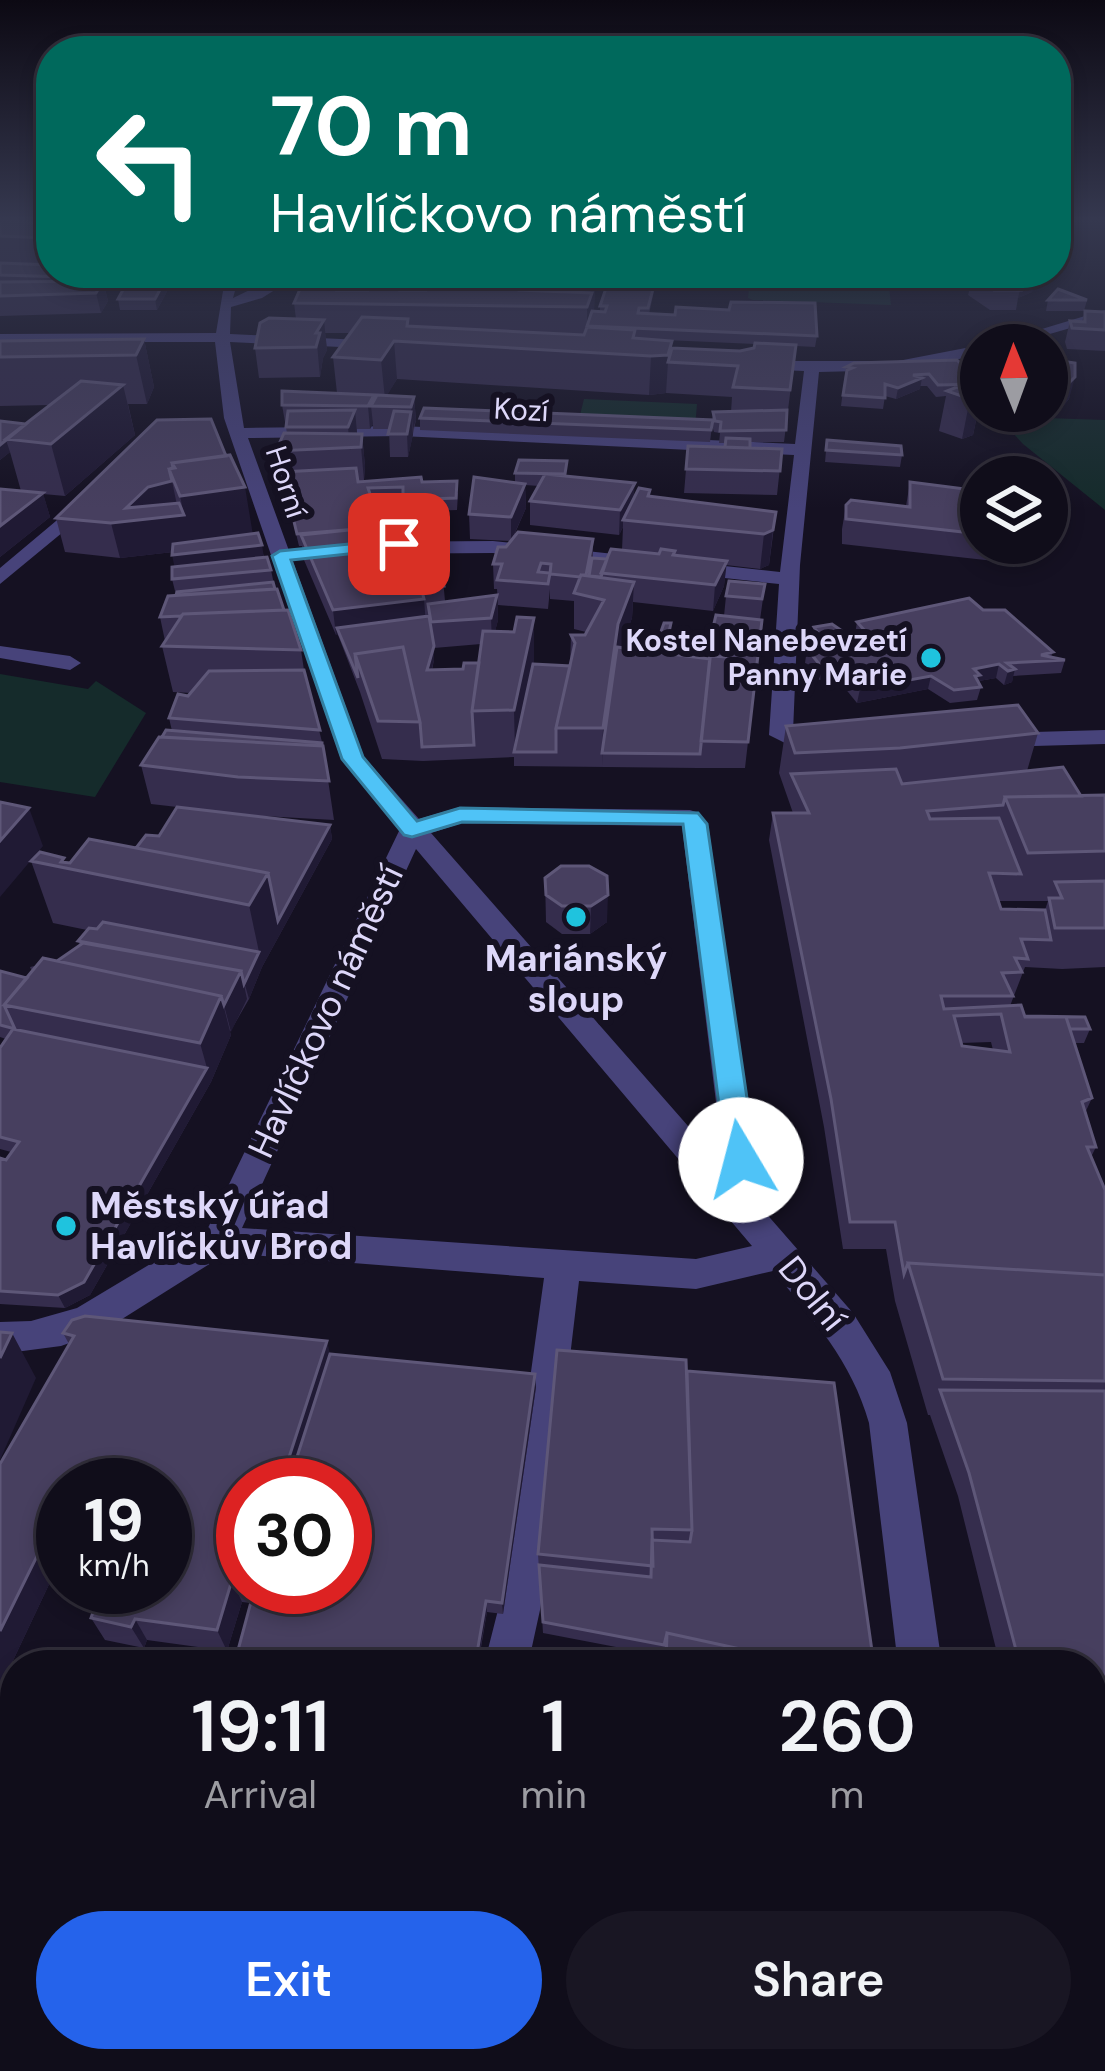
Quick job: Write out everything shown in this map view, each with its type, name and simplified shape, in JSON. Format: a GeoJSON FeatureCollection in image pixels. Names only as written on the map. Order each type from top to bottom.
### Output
{"type":"FeatureCollection","features":[{"type":"Feature","properties":{"kind":"street","name":"Horní"},"geometry":{"type":"LineString","coordinates":[[224,317],[235,425],[280,556],[320,640],[353,759],[412,830]]}},
{"type":"Feature","properties":{"kind":"street"},"geometry":{"type":"LineString","coordinates":[[0,338],[224,337],[400,346]]}},
{"type":"Feature","properties":{"kind":"street"},"geometry":{"type":"LineString","coordinates":[[727,363],[812,367],[940,361],[960,356]]}},
{"type":"Feature","properties":{"kind":"street"},"geometry":{"type":"LineString","coordinates":[[812,367],[790,579],[782,735],[824,755],[848,753]]}},
{"type":"Feature","properties":{"kind":"street","name":"Kozí"},"geometry":{"type":"LineString","coordinates":[[207,420],[802,450]]}},
{"type":"Feature","properties":{"kind":"street"},"geometry":{"type":"LineString","coordinates":[[0,578],[100,492]]}},
{"type":"Feature","properties":{"kind":"street"},"geometry":{"type":"LineString","coordinates":[[328,551],[399,544],[493,547],[790,579]]}},
{"type":"Feature","properties":{"kind":"street"},"geometry":{"type":"LineString","coordinates":[[280,556],[304,554]]}},
{"type":"Feature","properties":{"kind":"street"},"geometry":{"type":"LineString","coordinates":[[0,652],[70,663]]}},
{"type":"Feature","properties":{"kind":"street"},"geometry":{"type":"LineString","coordinates":[[966,743],[1061,735],[1105,737]]}},
{"type":"Feature","properties":{"kind":"street","name":"Havlíčkovo náměstí"},"geometry":{"type":"LineString","coordinates":[[224,1237],[225,1223],[412,830],[460,815],[690,818],[695,824],[747,1214]]}},
{"type":"Feature","properties":{"kind":"street","name":"Dolní"},"geometry":{"type":"LineString","coordinates":[[412,830],[783,1254],[859,1349],[877,1384],[888,1423],[918,1650]]}},
{"type":"Feature","properties":{"kind":"street"},"geometry":{"type":"LineString","coordinates":[[0,1338],[35,1340],[79,1328],[224,1237],[235,1242],[696,1274],[783,1254]]}},
{"type":"Feature","properties":{"kind":"street"},"geometry":{"type":"LineString","coordinates":[[510,1650],[519,1610],[563,1266]]}},
{"type":"Feature","properties":{"kind":"street"},"geometry":{"type":"LineString","coordinates":[[59,1368],[79,1328]]}},
{"type":"Feature","properties":{"kind":"green space"},"geometry":{"type":"Polygon","coordinates":[[[584,399],[697,404],[695,428],[578,423],[584,399]]]}},
{"type":"Feature","properties":{"kind":"green space"},"geometry":{"type":"Polygon","coordinates":[[[1068,419],[1105,420],[1105,510],[1068,480],[1068,456],[1038,456],[1012,432],[1068,432],[1068,419]]]}},
{"type":"Feature","properties":{"kind":"green space"},"geometry":{"type":"Polygon","coordinates":[[[0,674],[88,689],[96,681],[146,713],[95,797],[0,782],[0,674]]]}},
{"type":"Feature","properties":{"kind":"building"},"geometry":{"type":"Polygon","coordinates":[[[362,317],[408,319],[407,326],[584,335],[587,327],[635,330],[633,338],[672,341],[668,355],[651,356],[394,341],[381,360],[333,357],[362,317]]]}},
{"type":"Feature","properties":{"kind":"building"},"geometry":{"type":"Polygon","coordinates":[[[590,317],[816,317],[817,336],[587,326],[590,317]]]}},
{"type":"Feature","properties":{"kind":"building"},"geometry":{"type":"Polygon","coordinates":[[[1085,317],[1105,317],[1105,330],[1072,328],[1070,321],[1085,322],[1085,317]]]}},
{"type":"Feature","properties":{"kind":"building"},"geometry":{"type":"Polygon","coordinates":[[[269,318],[324,320],[316,333],[320,333],[316,347],[255,348],[260,323],[269,318]]]}},
{"type":"Feature","properties":{"kind":"building"},"geometry":{"type":"Polygon","coordinates":[[[144,339],[136,355],[0,357],[0,341],[144,339]]]}},
{"type":"Feature","properties":{"kind":"building"},"geometry":{"type":"Polygon","coordinates":[[[755,343],[796,345],[790,390],[733,387],[738,366],[668,362],[672,348],[740,351],[754,348],[755,343]]]}},
{"type":"Feature","properties":{"kind":"building"},"geometry":{"type":"Polygon","coordinates":[[[957,360],[960,384],[938,385],[929,374],[913,375],[922,378],[898,388],[885,384],[885,398],[843,395],[847,370],[852,368],[846,367],[957,360]]]}},
{"type":"Feature","properties":{"kind":"building"},"geometry":{"type":"Polygon","coordinates":[[[1068,362],[1075,363],[1075,377],[1068,384],[1068,362]]]}},
{"type":"Feature","properties":{"kind":"building"},"geometry":{"type":"Polygon","coordinates":[[[81,381],[123,385],[51,444],[6,439],[81,381]]]}},
{"type":"Feature","properties":{"kind":"building"},"geometry":{"type":"Polygon","coordinates":[[[282,391],[374,395],[368,406],[282,405],[282,391]]]}},
{"type":"Feature","properties":{"kind":"building"},"geometry":{"type":"Polygon","coordinates":[[[377,395],[414,397],[411,407],[371,406],[377,395]]]}},
{"type":"Feature","properties":{"kind":"building"},"geometry":{"type":"Polygon","coordinates":[[[424,408],[713,420],[711,430],[420,418],[424,408]]]}},
{"type":"Feature","properties":{"kind":"building"},"geometry":{"type":"Polygon","coordinates":[[[355,410],[348,427],[286,427],[288,411],[355,410]]]}},
{"type":"Feature","properties":{"kind":"building"},"geometry":{"type":"Polygon","coordinates":[[[787,410],[786,430],[720,431],[721,422],[715,421],[713,412],[787,410]]]}},
{"type":"Feature","properties":{"kind":"building"},"geometry":{"type":"Polygon","coordinates":[[[394,411],[411,412],[407,434],[388,434],[394,411]]]}},
{"type":"Feature","properties":{"kind":"building"},"geometry":{"type":"Polygon","coordinates":[[[211,419],[226,456],[172,463],[172,481],[148,487],[126,508],[179,503],[184,515],[111,523],[56,518],[157,420],[211,419]]]}},
{"type":"Feature","properties":{"kind":"building"},"geometry":{"type":"Polygon","coordinates":[[[0,421],[26,424],[0,445],[0,421]]]}},
{"type":"Feature","properties":{"kind":"building"},"geometry":{"type":"Polygon","coordinates":[[[284,433],[362,434],[361,447],[276,451],[284,433]]]}},
{"type":"Feature","properties":{"kind":"building"},"geometry":{"type":"Polygon","coordinates":[[[726,438],[750,439],[750,448],[725,447],[726,438]]]}},
{"type":"Feature","properties":{"kind":"building"},"geometry":{"type":"Polygon","coordinates":[[[827,440],[901,446],[902,455],[826,450],[827,440]]]}},
{"type":"Feature","properties":{"kind":"building"},"geometry":{"type":"Polygon","coordinates":[[[688,446],[782,449],[780,471],[686,469],[688,446]]]}},
{"type":"Feature","properties":{"kind":"building"},"geometry":{"type":"Polygon","coordinates":[[[230,455],[245,487],[180,496],[169,469],[175,468],[172,463],[230,455]]]}},
{"type":"Feature","properties":{"kind":"building"},"geometry":{"type":"Polygon","coordinates":[[[519,460],[567,461],[565,474],[515,473],[519,460]]]}},
{"type":"Feature","properties":{"kind":"building"},"geometry":{"type":"Polygon","coordinates":[[[356,468],[358,482],[421,477],[422,482],[457,481],[456,498],[403,500],[403,487],[368,488],[381,527],[297,534],[282,472],[356,468]]]}},
{"type":"Feature","properties":{"kind":"building"},"geometry":{"type":"Polygon","coordinates":[[[545,474],[635,483],[620,510],[530,501],[545,474]]]}},
{"type":"Feature","properties":{"kind":"building"},"geometry":{"type":"Polygon","coordinates":[[[474,477],[525,484],[511,517],[469,514],[474,477]]]}},
{"type":"Feature","properties":{"kind":"building"},"geometry":{"type":"Polygon","coordinates":[[[910,482],[960,488],[960,532],[846,519],[851,500],[910,507],[910,482]]]}},
{"type":"Feature","properties":{"kind":"building"},"geometry":{"type":"Polygon","coordinates":[[[639,488],[650,490],[648,496],[776,512],[773,530],[764,534],[623,520],[639,488]]]}},
{"type":"Feature","properties":{"kind":"building"},"geometry":{"type":"Polygon","coordinates":[[[0,489],[43,493],[0,526],[0,489]]]}},
{"type":"Feature","properties":{"kind":"building"},"geometry":{"type":"Polygon","coordinates":[[[388,526],[401,563],[391,564],[397,584],[443,579],[444,586],[421,587],[424,599],[333,610],[301,535],[388,526]]]}},
{"type":"Feature","properties":{"kind":"building"},"geometry":{"type":"Polygon","coordinates":[[[518,532],[593,539],[586,575],[550,574],[551,564],[541,563],[538,572],[550,573],[548,584],[497,580],[502,564],[493,564],[498,547],[506,547],[518,532]]]}},
{"type":"Feature","properties":{"kind":"building"},"geometry":{"type":"Polygon","coordinates":[[[258,533],[262,545],[172,555],[173,544],[258,533]]]}},
{"type":"Feature","properties":{"kind":"building"},"geometry":{"type":"Polygon","coordinates":[[[415,537],[444,538],[443,554],[412,556],[415,537]]]}},
{"type":"Feature","properties":{"kind":"building"},"geometry":{"type":"Polygon","coordinates":[[[611,549],[659,554],[661,549],[675,551],[673,555],[727,561],[715,585],[601,573],[611,549]]]}},
{"type":"Feature","properties":{"kind":"building"},"geometry":{"type":"Polygon","coordinates":[[[267,557],[271,570],[172,579],[172,567],[267,557]]]}},
{"type":"Feature","properties":{"kind":"building"},"geometry":{"type":"Polygon","coordinates":[[[592,558],[607,559],[601,577],[589,576],[592,558]]]}},
{"type":"Feature","properties":{"kind":"building"},"geometry":{"type":"Polygon","coordinates":[[[581,575],[634,582],[618,624],[603,728],[556,728],[575,643],[571,635],[585,635],[604,600],[574,593],[581,575]]]}},
{"type":"Feature","properties":{"kind":"building"},"geometry":{"type":"Polygon","coordinates":[[[729,581],[765,584],[762,599],[726,596],[729,581]]]}},
{"type":"Feature","properties":{"kind":"building"},"geometry":{"type":"Polygon","coordinates":[[[273,582],[275,589],[176,595],[177,592],[273,582]]]}},
{"type":"Feature","properties":{"kind":"building"},"geometry":{"type":"Polygon","coordinates":[[[277,589],[284,610],[160,617],[168,596],[277,589]]]}},
{"type":"Feature","properties":{"kind":"building"},"geometry":{"type":"Polygon","coordinates":[[[497,595],[491,618],[431,622],[428,604],[497,595]]]}},
{"type":"Feature","properties":{"kind":"building","name":"Kostel Nanebevzetí Panny Marie"},"geometry":{"type":"Polygon","coordinates":[[[969,598],[983,610],[1005,610],[1053,652],[1041,655],[1065,660],[1007,663],[1015,669],[1008,671],[999,664],[974,669],[981,687],[954,690],[931,676],[860,689],[846,674],[820,665],[807,649],[827,649],[814,638],[820,636],[814,627],[832,624],[848,635],[866,632],[857,622],[969,598]]]}},
{"type":"Feature","properties":{"kind":"building"},"geometry":{"type":"Polygon","coordinates":[[[288,610],[301,650],[162,646],[183,614],[288,610]]]}},
{"type":"Feature","properties":{"kind":"building"},"geometry":{"type":"Polygon","coordinates":[[[716,615],[762,620],[748,742],[701,741],[710,656],[726,657],[726,633],[712,632],[716,615]]]}},
{"type":"Feature","properties":{"kind":"building"},"geometry":{"type":"Polygon","coordinates":[[[429,616],[434,646],[427,670],[463,669],[464,663],[479,663],[472,711],[474,745],[422,747],[403,647],[355,654],[358,678],[337,628],[429,616]]]}},
{"type":"Feature","properties":{"kind":"building"},"geometry":{"type":"Polygon","coordinates":[[[517,617],[534,618],[514,710],[472,711],[483,631],[514,632],[517,617]]]}},
{"type":"Feature","properties":{"kind":"building"},"geometry":{"type":"Polygon","coordinates":[[[664,623],[671,623],[667,641],[658,640],[664,623]]]}},
{"type":"Feature","properties":{"kind":"building"},"geometry":{"type":"Polygon","coordinates":[[[403,647],[420,722],[378,721],[355,654],[403,647]]]}},
{"type":"Feature","properties":{"kind":"building"},"geometry":{"type":"Polygon","coordinates":[[[617,647],[710,659],[700,754],[602,753],[617,647]]]}},
{"type":"Feature","properties":{"kind":"building"},"geometry":{"type":"Polygon","coordinates":[[[533,664],[570,666],[556,728],[556,752],[514,752],[533,664]]]}},
{"type":"Feature","properties":{"kind":"building"},"geometry":{"type":"Polygon","coordinates":[[[304,670],[320,730],[169,718],[178,694],[188,696],[209,671],[304,670]]]}},
{"type":"Feature","properties":{"kind":"building"},"geometry":{"type":"Polygon","coordinates":[[[1018,705],[1038,733],[900,748],[795,753],[786,726],[1018,705]]]}},
{"type":"Feature","properties":{"kind":"building"},"geometry":{"type":"Polygon","coordinates":[[[166,730],[322,743],[322,746],[162,737],[166,730]]]}},
{"type":"Feature","properties":{"kind":"building"},"geometry":{"type":"Polygon","coordinates":[[[159,737],[323,746],[329,781],[238,777],[141,765],[159,737]]]}},
{"type":"Feature","properties":{"kind":"building"},"geometry":{"type":"Polygon","coordinates":[[[1063,767],[1081,796],[1005,797],[1003,805],[927,811],[930,819],[999,818],[1021,874],[989,873],[1001,909],[1045,910],[1051,940],[1021,939],[1028,959],[1015,958],[1022,972],[1002,973],[1013,996],[941,996],[944,1009],[1021,1005],[1025,1017],[1066,1017],[1092,1098],[1082,1102],[1096,1147],[1087,1147],[1105,1190],[1105,1275],[908,1263],[904,1274],[895,1222],[850,1222],[831,1099],[773,813],[809,813],[791,774],[896,769],[902,784],[1063,767]],[[1001,1014],[954,1016],[962,1046],[1010,1052],[1001,1014]]]}},
{"type":"Feature","properties":{"kind":"building"},"geometry":{"type":"Polygon","coordinates":[[[1105,795],[1105,851],[1028,853],[1005,797],[1105,795]]]}},
{"type":"Feature","properties":{"kind":"building"},"geometry":{"type":"Polygon","coordinates":[[[0,802],[29,808],[0,841],[0,802]]]}},
{"type":"Feature","properties":{"kind":"building"},"geometry":{"type":"Polygon","coordinates":[[[177,807],[330,825],[278,921],[268,873],[136,848],[146,835],[159,836],[177,807]]]}},
{"type":"Feature","properties":{"kind":"building"},"geometry":{"type":"Polygon","coordinates":[[[89,839],[268,873],[249,905],[31,861],[40,852],[70,863],[89,839]]]}},
{"type":"Feature","properties":{"kind":"building"},"geometry":{"type":"Polygon","coordinates":[[[561,866],[589,866],[607,876],[608,895],[591,906],[562,906],[546,895],[545,878],[561,866]]]}},
{"type":"Feature","properties":{"kind":"building"},"geometry":{"type":"Polygon","coordinates":[[[1105,881],[1105,928],[1055,928],[1049,898],[1062,898],[1055,882],[1105,881]]]}},
{"type":"Feature","properties":{"kind":"building"},"geometry":{"type":"Polygon","coordinates":[[[103,922],[259,952],[244,984],[241,971],[78,941],[89,928],[97,929],[103,922]]]}},
{"type":"Feature","properties":{"kind":"building"},"geometry":{"type":"Polygon","coordinates":[[[83,943],[241,971],[224,1005],[221,996],[57,961],[83,943]]]}},
{"type":"Feature","properties":{"kind":"building"},"geometry":{"type":"Polygon","coordinates":[[[43,958],[221,996],[200,1043],[4,1005],[43,958]]]}},
{"type":"Feature","properties":{"kind":"building"},"geometry":{"type":"Polygon","coordinates":[[[0,971],[27,978],[4,1005],[15,1029],[0,1025],[0,971]]]}},
{"type":"Feature","properties":{"kind":"building"},"geometry":{"type":"Polygon","coordinates":[[[1025,1016],[1085,1017],[1090,1029],[1070,1029],[1066,1017],[1025,1016]]]}},
{"type":"Feature","properties":{"kind":"building"},"geometry":{"type":"Polygon","coordinates":[[[13,1029],[207,1068],[84,1282],[58,1295],[0,1291],[0,1158],[6,1160],[19,1142],[0,1137],[0,1048],[13,1029]]]}},
{"type":"Feature","properties":{"kind":"building"},"geometry":{"type":"Polygon","coordinates":[[[908,1263],[1105,1275],[1105,1381],[943,1379],[908,1263]]]}},
{"type":"Feature","properties":{"kind":"building"},"geometry":{"type":"Polygon","coordinates":[[[85,1316],[327,1341],[289,1458],[216,1458],[216,1614],[222,1614],[217,1630],[135,1619],[131,1627],[91,1618],[92,1614],[192,1614],[192,1458],[36,1458],[36,1558],[0,1631],[0,1464],[74,1336],[63,1333],[72,1320],[85,1316]]]}},
{"type":"Feature","properties":{"kind":"building"},"geometry":{"type":"Polygon","coordinates":[[[0,1332],[12,1333],[0,1358],[0,1332]]]}},
{"type":"Feature","properties":{"kind":"building"},"geometry":{"type":"Polygon","coordinates":[[[557,1350],[686,1360],[692,1530],[652,1529],[653,1566],[538,1554],[557,1350]]]}},
{"type":"Feature","properties":{"kind":"building"},"geometry":{"type":"Polygon","coordinates":[[[330,1354],[535,1374],[502,1603],[486,1601],[478,1650],[238,1650],[248,1614],[372,1614],[372,1458],[297,1458],[330,1354]]]}},
{"type":"Feature","properties":{"kind":"building"},"geometry":{"type":"Polygon","coordinates":[[[687,1371],[834,1383],[872,1650],[745,1650],[667,1633],[664,1645],[543,1622],[539,1565],[651,1577],[652,1540],[690,1542],[687,1371]]]}},
{"type":"Feature","properties":{"kind":"building"},"geometry":{"type":"Polygon","coordinates":[[[940,1390],[1105,1391],[1105,1650],[1016,1650],[969,1473],[940,1390]]]}},
{"type":"Feature","properties":{"kind":"building"},"geometry":{"type":"Polygon","coordinates":[[[667,1633],[745,1650],[666,1650],[667,1633]]]}},
{"type":"Feature","properties":{"kind":"place","name":"Kostel Nanebevzetí Panny Marie"},"geometry":{"type":"Point","coordinates":[931,658]}},
{"type":"Feature","properties":{"kind":"place","name":"Mariánský sloup"},"geometry":{"type":"Point","coordinates":[576,917]}},
{"type":"Feature","properties":{"kind":"place","name":"Městský úřad Havlíčkův Brod"},"geometry":{"type":"Point","coordinates":[66,1226]}},
{"type":"Feature","properties":{"kind":"route"},"geometry":{"type":"LineString","coordinates":[[399,544],[280,556],[353,759],[412,830],[460,815],[690,818],[695,824],[741,1160]]}}]}
